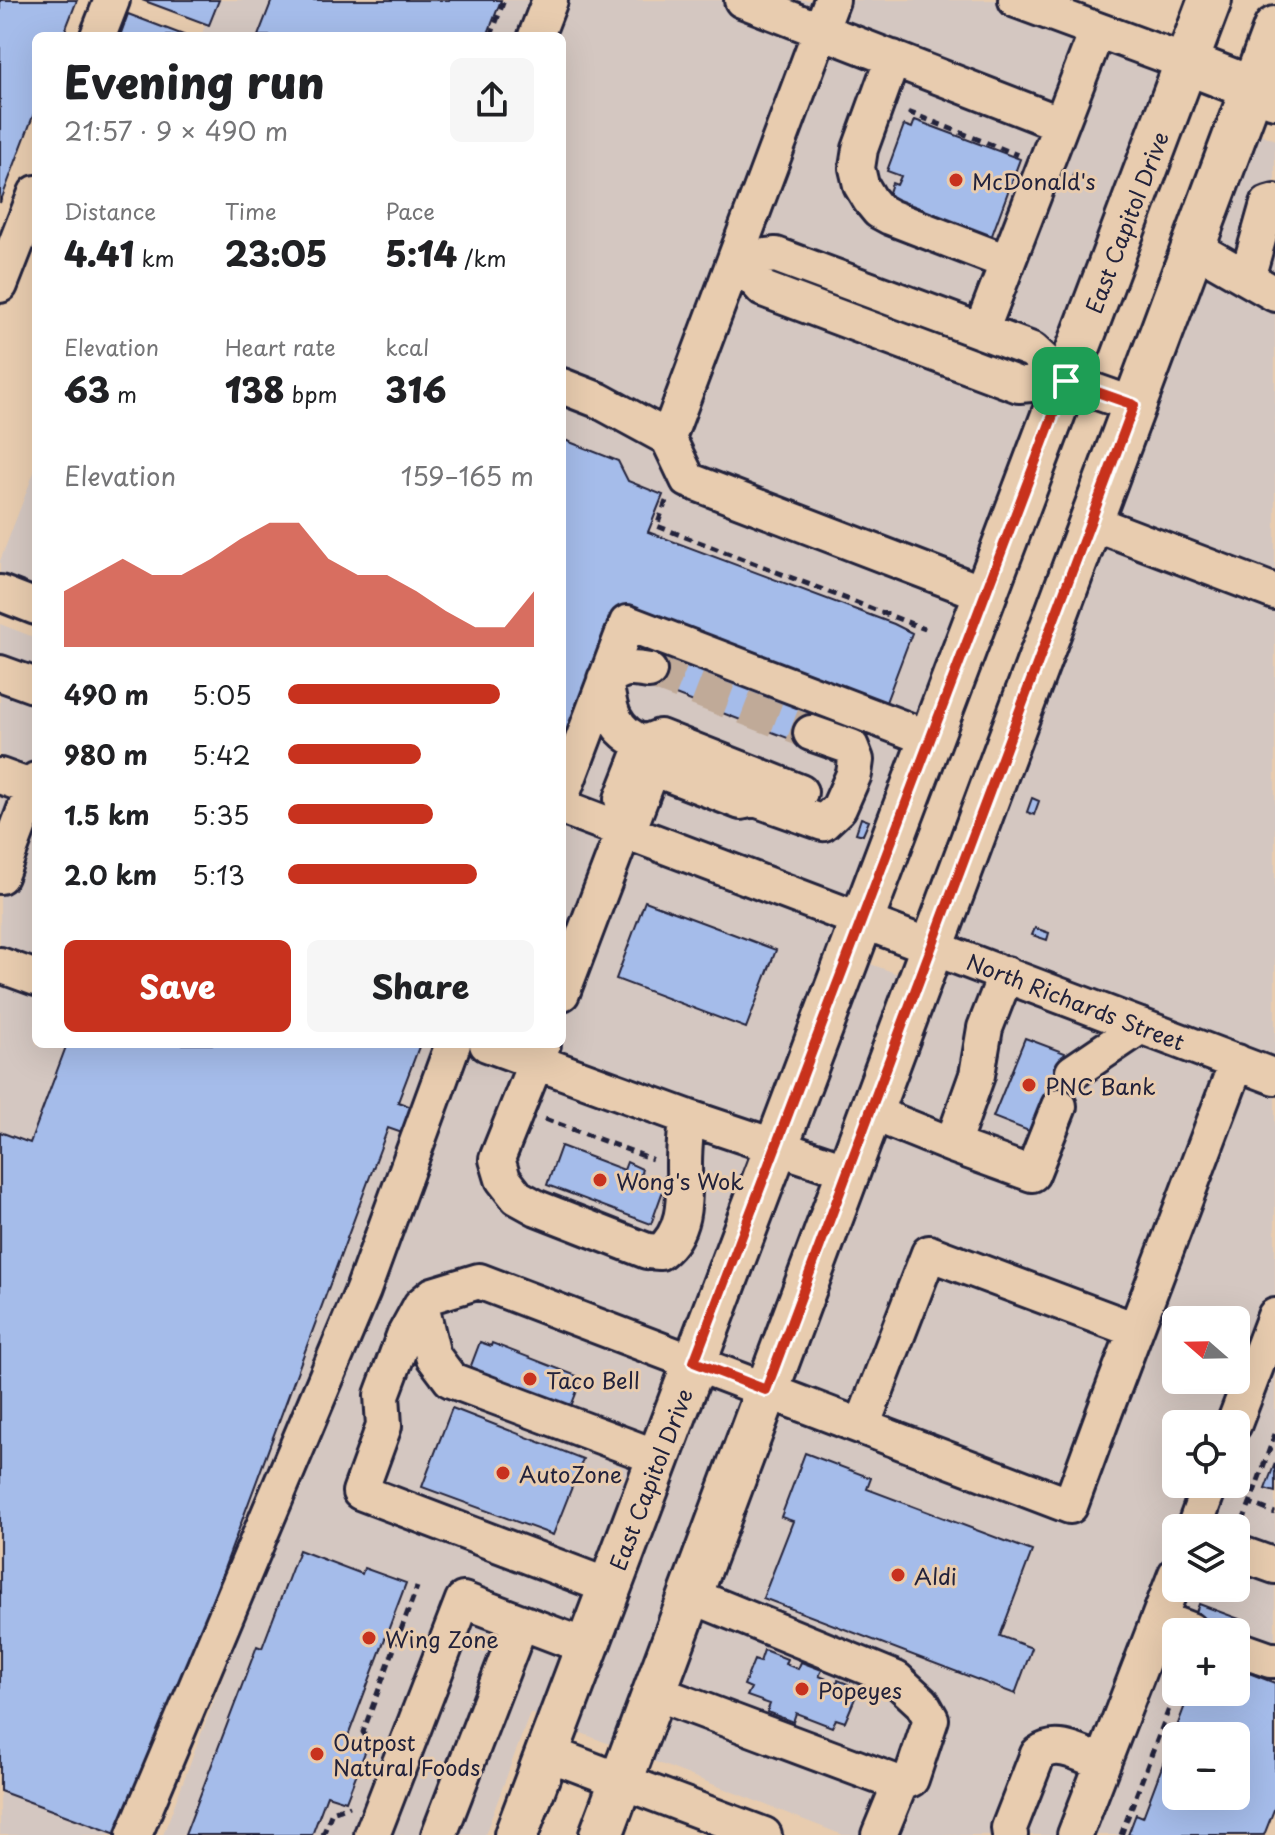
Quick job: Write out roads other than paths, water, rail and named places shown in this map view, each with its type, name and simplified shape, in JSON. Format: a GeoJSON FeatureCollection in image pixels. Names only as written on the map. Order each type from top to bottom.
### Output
{"type":"FeatureCollection","features":[{"type":"Feature","properties":{"kind":"main road","name":"East Capitol Drive"},"geometry":{"type":"LineString","coordinates":[[516,1835],[1210,0]]}},
{"type":"Feature","properties":{"kind":"main road"},"geometry":{"type":"LineString","coordinates":[[601,1835],[1193,247],[1264,92],[1275,28]]}},
{"type":"Feature","properties":{"kind":"main road"},"geometry":{"type":"LineString","coordinates":[[1187,63],[1264,92]]}},
{"type":"Feature","properties":{"kind":"street"},"geometry":{"type":"LineString","coordinates":[[100,32],[112,0]]}},
{"type":"Feature","properties":{"kind":"street"},"geometry":{"type":"LineString","coordinates":[[538,32],[550,0]]}},
{"type":"Feature","properties":{"kind":"street"},"geometry":{"type":"LineString","coordinates":[[742,0],[826,15],[904,62],[1061,124]]}},
{"type":"Feature","properties":{"kind":"street"},"geometry":{"type":"LineString","coordinates":[[1016,0],[1187,63]]}},
{"type":"Feature","properties":{"kind":"street"},"geometry":{"type":"LineString","coordinates":[[668,438],[826,15]]}},
{"type":"Feature","properties":{"kind":"street"},"geometry":{"type":"LineString","coordinates":[[981,331],[1097,31]]}},
{"type":"Feature","properties":{"kind":"street"},"geometry":{"type":"LineString","coordinates":[[859,176],[886,144],[899,109],[904,62]]}},
{"type":"Feature","properties":{"kind":"street"},"geometry":{"type":"LineString","coordinates":[[904,62],[860,149],[857,168],[861,185],[879,211],[890,217],[1007,262]]}},
{"type":"Feature","properties":{"kind":"street"},"geometry":{"type":"LineString","coordinates":[[1193,247],[1262,270],[1268,204],[1275,202]]}},
{"type":"Feature","properties":{"kind":"street"},"geometry":{"type":"LineString","coordinates":[[0,285],[32,203]]}},
{"type":"Feature","properties":{"kind":"street"},"geometry":{"type":"LineString","coordinates":[[736,259],[776,255],[1032,350],[1066,381],[1134,405]]}},
{"type":"Feature","properties":{"kind":"street"},"geometry":{"type":"LineString","coordinates":[[736,259],[763,289],[1019,385],[1066,381]]}},
{"type":"Feature","properties":{"kind":"street"},"geometry":{"type":"LineString","coordinates":[[566,388],[598,400],[668,438],[688,480],[985,594]]}},
{"type":"Feature","properties":{"kind":"street"},"geometry":{"type":"LineString","coordinates":[[1091,522],[1275,592]]}},
{"type":"Feature","properties":{"kind":"street"},"geometry":{"type":"LineString","coordinates":[[566,784],[627,623],[931,739]]}},
{"type":"Feature","properties":{"kind":"street"},"geometry":{"type":"LineString","coordinates":[[605,679],[624,668],[649,671]]}},
{"type":"Feature","properties":{"kind":"street"},"geometry":{"type":"LineString","coordinates":[[0,673],[32,685]]}},
{"type":"Feature","properties":{"kind":"street"},"geometry":{"type":"LineString","coordinates":[[605,679],[609,708],[617,725],[633,739],[644,743],[660,737],[823,812]]}},
{"type":"Feature","properties":{"kind":"street"},"geometry":{"type":"LineString","coordinates":[[621,829],[647,782],[653,774],[663,772],[741,802],[755,799],[823,812],[839,808],[854,774],[856,760],[851,747],[811,733]]}},
{"type":"Feature","properties":{"kind":"street"},"geometry":{"type":"LineString","coordinates":[[566,982],[621,829],[644,743]]}},
{"type":"Feature","properties":{"kind":"street"},"geometry":{"type":"LineString","coordinates":[[0,776],[32,784]]}},
{"type":"Feature","properties":{"kind":"street"},"geometry":{"type":"LineString","coordinates":[[0,876],[32,789]]}},
{"type":"Feature","properties":{"kind":"street","name":"North Richards Street"},"geometry":{"type":"LineString","coordinates":[[566,808],[1275,1077]]}},
{"type":"Feature","properties":{"kind":"street"},"geometry":{"type":"LineString","coordinates":[[0,965],[32,977]]}},
{"type":"Feature","properties":{"kind":"street"},"geometry":{"type":"LineString","coordinates":[[952,1145],[977,1075],[985,1028],[1006,974]]}},
{"type":"Feature","properties":{"kind":"street"},"geometry":{"type":"LineString","coordinates":[[1073,1072],[1141,1026]]}},
{"type":"Feature","properties":{"kind":"street"},"geometry":{"type":"LineString","coordinates":[[134,1835],[363,1290],[452,1048]]}},
{"type":"Feature","properties":{"kind":"street"},"geometry":{"type":"LineString","coordinates":[[511,1048],[540,1053],[687,1117],[848,1171]]}},
{"type":"Feature","properties":{"kind":"street"},"geometry":{"type":"LineString","coordinates":[[540,1053],[497,1159],[503,1179],[517,1197],[537,1208],[647,1251],[660,1252],[669,1245],[685,1208],[687,1117]]}},
{"type":"Feature","properties":{"kind":"street"},"geometry":{"type":"LineString","coordinates":[[610,1587],[360,1492],[384,1426],[382,1395],[404,1336],[421,1305],[433,1295],[479,1281],[1070,1506],[1237,1062]]}},
{"type":"Feature","properties":{"kind":"street"},"geometry":{"type":"LineString","coordinates":[[870,1112],[1032,1174],[1059,1106]]}},
{"type":"Feature","properties":{"kind":"street"},"geometry":{"type":"LineString","coordinates":[[862,1426],[929,1253],[1135,1330]]}},
{"type":"Feature","properties":{"kind":"street"},"geometry":{"type":"LineString","coordinates":[[421,1305],[433,1356],[451,1380],[659,1458]]}},
{"type":"Feature","properties":{"kind":"street"},"geometry":{"type":"LineString","coordinates":[[1239,1410],[1275,1316]]}},
{"type":"Feature","properties":{"kind":"street"},"geometry":{"type":"LineString","coordinates":[[1250,1557],[1275,1566]]}},
{"type":"Feature","properties":{"kind":"street"},"geometry":{"type":"LineString","coordinates":[[690,1595],[896,1679],[922,1703],[931,1719],[911,1779],[900,1784],[879,1835]]}},
{"type":"Feature","properties":{"kind":"street"},"geometry":{"type":"LineString","coordinates":[[372,1835],[463,1600],[587,1647]]}},
{"type":"Feature","properties":{"kind":"street"},"geometry":{"type":"LineString","coordinates":[[439,1835],[521,1622]]}},
{"type":"Feature","properties":{"kind":"street"},"geometry":{"type":"LineString","coordinates":[[1075,1835],[1103,1763],[1162,1647]]}},
{"type":"Feature","properties":{"kind":"street"},"geometry":{"type":"LineString","coordinates":[[1250,1653],[1275,1660]]}},
{"type":"Feature","properties":{"kind":"street"},"geometry":{"type":"LineString","coordinates":[[654,1692],[900,1784]]}},
{"type":"Feature","properties":{"kind":"street"},"geometry":{"type":"LineString","coordinates":[[1010,1835],[1009,1828],[1038,1754],[1047,1747],[1058,1746],[1103,1763]]}},
{"type":"Feature","properties":{"kind":"street"},"geometry":{"type":"LineString","coordinates":[[547,1753],[764,1835]]}},
{"type":"Feature","properties":{"kind":"tunnel"},"geometry":{"type":"LineString","coordinates":[[649,671],[811,733]]}},
{"type":"Feature","properties":{"kind":"place","name":"McDonald's"},"geometry":{"type":"Point","coordinates":[956,180]}},
{"type":"Feature","properties":{"kind":"place","name":"PNC Bank"},"geometry":{"type":"Point","coordinates":[1029,1085]}},
{"type":"Feature","properties":{"kind":"place","name":"Wong's Wok"},"geometry":{"type":"Point","coordinates":[600,1180]}},
{"type":"Feature","properties":{"kind":"place","name":"Taco Bell"},"geometry":{"type":"Point","coordinates":[530,1379]}},
{"type":"Feature","properties":{"kind":"place","name":"AutoZone"},"geometry":{"type":"Point","coordinates":[503,1473]}},
{"type":"Feature","properties":{"kind":"place","name":"Aldi"},"geometry":{"type":"Point","coordinates":[898,1575]}},
{"type":"Feature","properties":{"kind":"place","name":"Wing Zone"},"geometry":{"type":"Point","coordinates":[369,1638]}},
{"type":"Feature","properties":{"kind":"place","name":"Popeyes"},"geometry":{"type":"Point","coordinates":[802,1689]}},
{"type":"Feature","properties":{"kind":"place","name":"Outpost Natural Foods"},"geometry":{"type":"Point","coordinates":[317,1754]}}]}
